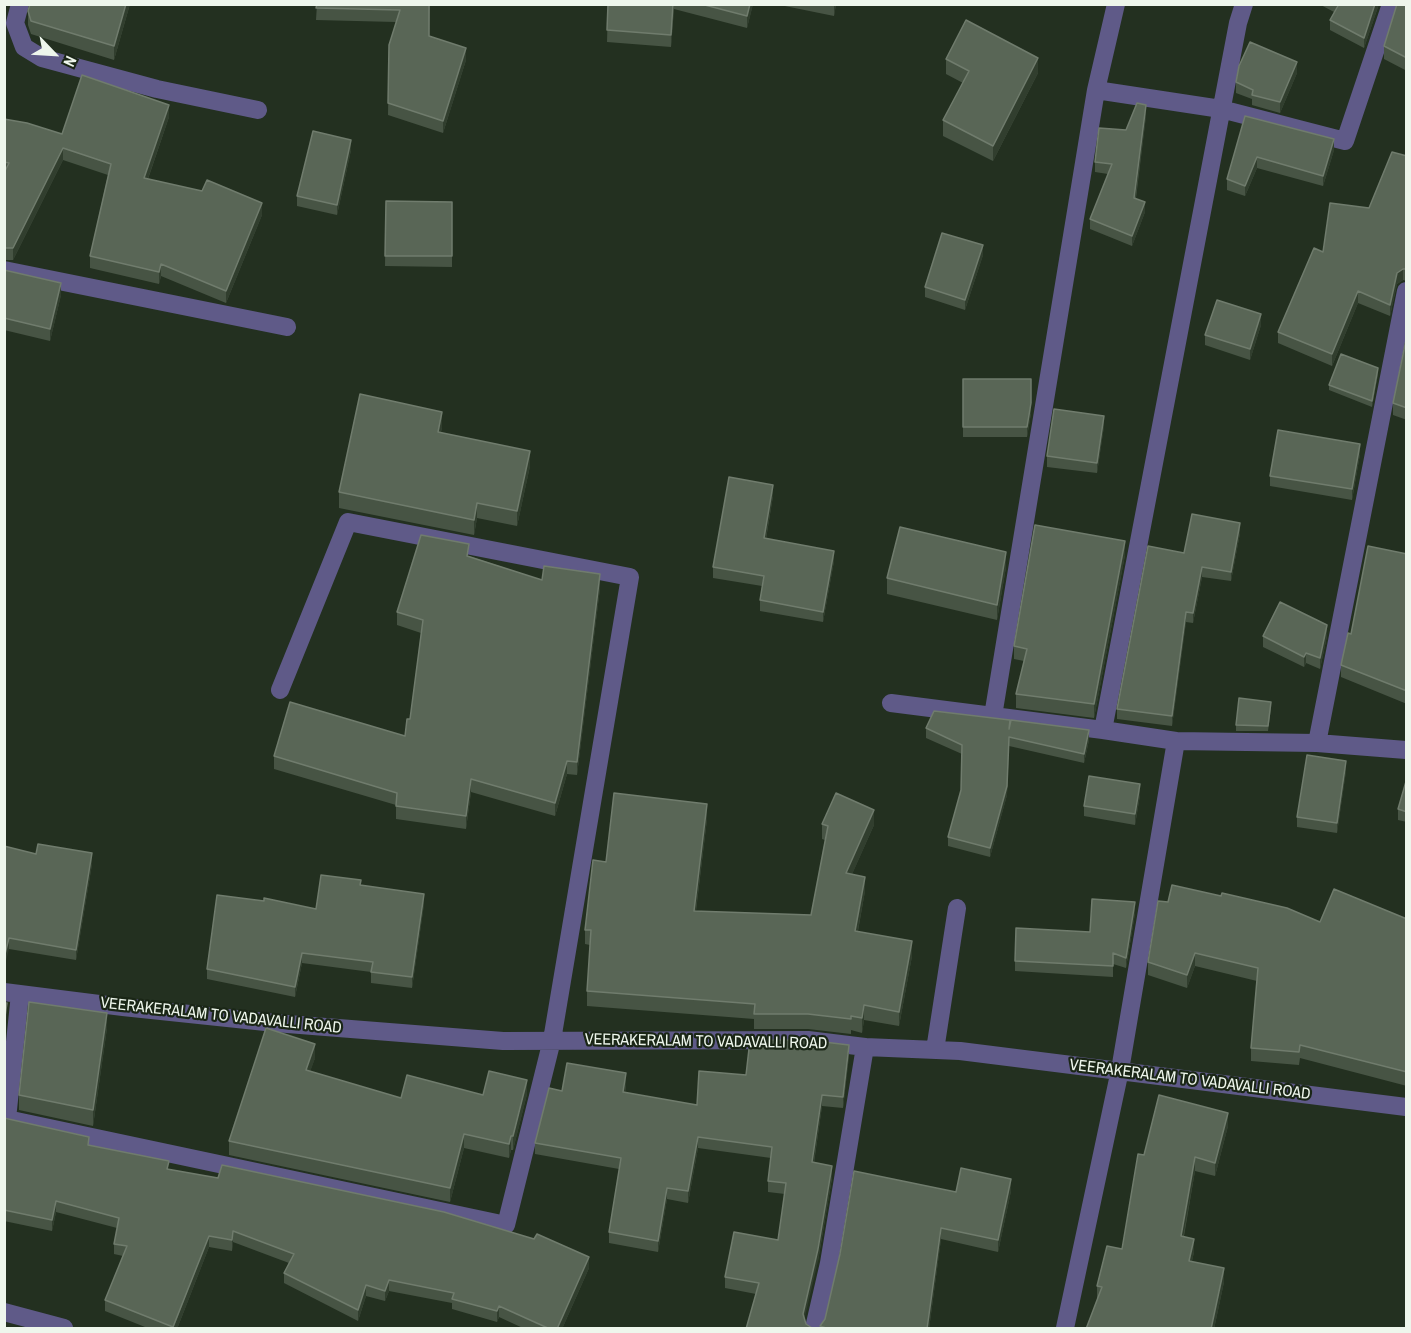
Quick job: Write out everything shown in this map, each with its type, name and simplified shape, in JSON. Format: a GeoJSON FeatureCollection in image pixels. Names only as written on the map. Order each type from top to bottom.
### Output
{"type":"FeatureCollection","features":[{"type":"Feature","properties":{"kind":"street"},"geometry":{"type":"LineString","coordinates":[[20,4],[15,23],[24,47],[42,58],[157,89],[258,110]]}},
{"type":"Feature","properties":{"kind":"street"},"geometry":{"type":"LineString","coordinates":[[993,716],[1095,90],[1116,4]]}},
{"type":"Feature","properties":{"kind":"street"},"geometry":{"type":"LineString","coordinates":[[1103,730],[1221,109],[1244,4]]}},
{"type":"Feature","properties":{"kind":"street"},"geometry":{"type":"LineString","coordinates":[[1095,90],[1221,109],[1345,141],[1391,4]]}},
{"type":"Feature","properties":{"kind":"street"},"geometry":{"type":"LineString","coordinates":[[4,270],[287,327]]}},
{"type":"Feature","properties":{"kind":"street"},"geometry":{"type":"LineString","coordinates":[[1317,744],[1407,291]]}},
{"type":"Feature","properties":{"kind":"street"},"geometry":{"type":"LineString","coordinates":[[12,993],[7,1119],[506,1225],[552,1040],[630,577],[348,522],[279,690]]}},
{"type":"Feature","properties":{"kind":"street"},"geometry":{"type":"LineString","coordinates":[[891,703],[1176,741],[1317,744],[1407,750]]}},
{"type":"Feature","properties":{"kind":"street"},"geometry":{"type":"LineString","coordinates":[[1065,1329],[1120,1070],[1176,741]]}},
{"type":"Feature","properties":{"kind":"street"},"geometry":{"type":"LineString","coordinates":[[935,1050],[957,908]]}},
{"type":"Feature","properties":{"kind":"street","name":"VEERAKERALAM TO VADAVALLI ROAD"},"geometry":{"type":"LineString","coordinates":[[12,993],[286,1024],[502,1041],[808,1040],[865,1047],[935,1050],[1120,1070],[1407,1107]]}},
{"type":"Feature","properties":{"kind":"street"},"geometry":{"type":"LineString","coordinates":[[814,1329],[829,1263],[865,1047]]}},
{"type":"Feature","properties":{"kind":"street"},"geometry":{"type":"LineString","coordinates":[[4,1312],[64,1329]]}},
{"type":"Feature","properties":{"kind":"building"},"geometry":{"type":"Polygon","coordinates":[[[30,4],[126,4],[114,46],[31,21],[28,11],[30,4]]]}},
{"type":"Feature","properties":{"kind":"building"},"geometry":{"type":"Polygon","coordinates":[[[317,4],[429,4],[429,36],[466,48],[443,121],[388,103],[389,45],[400,10],[316,8],[317,4]]]}},
{"type":"Feature","properties":{"kind":"building"},"geometry":{"type":"Polygon","coordinates":[[[608,4],[673,4],[671,35],[607,30],[608,4]]]}},
{"type":"Feature","properties":{"kind":"building"},"geometry":{"type":"Polygon","coordinates":[[[701,4],[750,4],[747,16],[701,4]]]}},
{"type":"Feature","properties":{"kind":"building"},"geometry":{"type":"Polygon","coordinates":[[[1339,4],[1375,4],[1364,38],[1330,20],[1339,4]]]}},
{"type":"Feature","properties":{"kind":"building"},"geometry":{"type":"Polygon","coordinates":[[[1397,4],[1407,4],[1407,58],[1384,46],[1397,4]]]}},
{"type":"Feature","properties":{"kind":"building"},"geometry":{"type":"Polygon","coordinates":[[[966,20],[1038,58],[993,146],[943,120],[969,71],[946,59],[966,20]]]}},
{"type":"Feature","properties":{"kind":"building"},"geometry":{"type":"Polygon","coordinates":[[[1250,42],[1297,62],[1280,102],[1252,95],[1253,90],[1236,82],[1239,66],[1250,42]]]}},
{"type":"Feature","properties":{"kind":"building"},"geometry":{"type":"Polygon","coordinates":[[[82,75],[169,105],[144,178],[202,191],[207,180],[262,203],[226,291],[161,264],[159,272],[90,256],[111,164],[63,148],[13,248],[4,248],[4,173],[9,163],[4,162],[4,119],[27,123],[62,134],[82,75]]]}},
{"type":"Feature","properties":{"kind":"building"},"geometry":{"type":"Polygon","coordinates":[[[1137,103],[1146,105],[1134,198],[1145,202],[1132,236],[1090,219],[1112,164],[1095,162],[1099,128],[1126,130],[1137,103]]]}},
{"type":"Feature","properties":{"kind":"building"},"geometry":{"type":"Polygon","coordinates":[[[1245,116],[1334,139],[1323,176],[1257,157],[1245,186],[1227,179],[1245,116]]]}},
{"type":"Feature","properties":{"kind":"building"},"geometry":{"type":"Polygon","coordinates":[[[313,131],[351,140],[337,205],[297,196],[313,131]]]}},
{"type":"Feature","properties":{"kind":"building"},"geometry":{"type":"Polygon","coordinates":[[[1392,152],[1407,156],[1407,269],[1397,273],[1390,305],[1358,291],[1332,354],[1278,332],[1314,248],[1323,252],[1330,203],[1369,208],[1392,152]]]}},
{"type":"Feature","properties":{"kind":"building"},"geometry":{"type":"Polygon","coordinates":[[[386,201],[452,202],[452,256],[385,256],[386,201]]]}},
{"type":"Feature","properties":{"kind":"building"},"geometry":{"type":"Polygon","coordinates":[[[942,233],[983,245],[965,300],[925,287],[942,233]]]}},
{"type":"Feature","properties":{"kind":"building"},"geometry":{"type":"Polygon","coordinates":[[[4,270],[61,283],[50,329],[4,318],[4,270]]]}},
{"type":"Feature","properties":{"kind":"building"},"geometry":{"type":"Polygon","coordinates":[[[1217,300],[1261,314],[1250,349],[1205,335],[1217,300]]]}},
{"type":"Feature","properties":{"kind":"building"},"geometry":{"type":"Polygon","coordinates":[[[1407,335],[1407,408],[1393,403],[1407,335]]]}},
{"type":"Feature","properties":{"kind":"building"},"geometry":{"type":"Polygon","coordinates":[[[1341,354],[1378,368],[1372,401],[1329,385],[1341,354]]]}},
{"type":"Feature","properties":{"kind":"building"},"geometry":{"type":"Polygon","coordinates":[[[963,379],[1031,379],[1031,403],[1027,427],[963,427],[963,379]]]}},
{"type":"Feature","properties":{"kind":"building"},"geometry":{"type":"Polygon","coordinates":[[[360,394],[442,412],[438,432],[530,451],[517,511],[477,503],[474,520],[339,492],[360,394]]]}},
{"type":"Feature","properties":{"kind":"building"},"geometry":{"type":"Polygon","coordinates":[[[1054,409],[1104,416],[1097,463],[1047,456],[1054,409]]]}},
{"type":"Feature","properties":{"kind":"building"},"geometry":{"type":"Polygon","coordinates":[[[1278,430],[1360,444],[1352,489],[1270,476],[1278,430]]]}},
{"type":"Feature","properties":{"kind":"building"},"geometry":{"type":"Polygon","coordinates":[[[729,477],[773,485],[764,538],[834,551],[823,612],[760,600],[764,576],[713,567],[729,477]]]}},
{"type":"Feature","properties":{"kind":"building"},"geometry":{"type":"Polygon","coordinates":[[[1192,514],[1240,523],[1231,572],[1202,567],[1193,613],[1186,612],[1172,716],[1117,709],[1148,546],[1184,553],[1192,514]]]}},
{"type":"Feature","properties":{"kind":"building"},"geometry":{"type":"Polygon","coordinates":[[[1035,525],[1125,541],[1094,704],[1016,694],[1027,649],[1014,646],[1035,525]]]}},
{"type":"Feature","properties":{"kind":"building"},"geometry":{"type":"Polygon","coordinates":[[[900,527],[1006,552],[997,605],[887,578],[900,527]]]}},
{"type":"Feature","properties":{"kind":"building"},"geometry":{"type":"Polygon","coordinates":[[[421,535],[469,544],[467,556],[542,580],[544,566],[600,574],[577,762],[567,761],[555,803],[471,779],[466,816],[396,806],[397,793],[274,756],[290,702],[405,736],[407,719],[410,719],[423,620],[397,612],[421,535]]]}},
{"type":"Feature","properties":{"kind":"building"},"geometry":{"type":"Polygon","coordinates":[[[1368,546],[1407,554],[1407,691],[1341,665],[1348,633],[1351,634],[1368,546]]]}},
{"type":"Feature","properties":{"kind":"building"},"geometry":{"type":"Polygon","coordinates":[[[1280,602],[1327,625],[1320,658],[1306,653],[1304,657],[1263,636],[1280,602]]]}},
{"type":"Feature","properties":{"kind":"building"},"geometry":{"type":"Polygon","coordinates":[[[1239,698],[1271,702],[1268,726],[1236,725],[1239,698]]]}},
{"type":"Feature","properties":{"kind":"building"},"geometry":{"type":"Polygon","coordinates":[[[934,711],[1010,720],[1009,729],[1011,720],[1089,730],[1084,754],[1009,737],[1007,786],[990,848],[948,837],[961,790],[962,745],[926,728],[934,711]]]}},
{"type":"Feature","properties":{"kind":"building"},"geometry":{"type":"Polygon","coordinates":[[[1307,755],[1346,761],[1337,823],[1297,817],[1307,755]]]}},
{"type":"Feature","properties":{"kind":"building"},"geometry":{"type":"Polygon","coordinates":[[[1089,776],[1140,784],[1135,814],[1084,806],[1089,776]]]}},
{"type":"Feature","properties":{"kind":"building"},"geometry":{"type":"Polygon","coordinates":[[[1407,778],[1407,812],[1398,809],[1407,778]]]}},
{"type":"Feature","properties":{"kind":"building"},"geometry":{"type":"Polygon","coordinates":[[[614,793],[707,804],[694,911],[811,915],[828,826],[822,824],[836,793],[874,810],[846,873],[865,877],[855,931],[912,941],[899,1012],[864,1005],[862,1018],[851,1016],[851,1019],[808,1014],[754,1014],[755,1004],[587,991],[591,930],[585,930],[593,860],[606,862],[614,793]]]}},
{"type":"Feature","properties":{"kind":"building"},"geometry":{"type":"Polygon","coordinates":[[[38,844],[92,853],[76,950],[9,938],[4,958],[4,846],[36,854],[38,844]]]}},
{"type":"Feature","properties":{"kind":"building"},"geometry":{"type":"Polygon","coordinates":[[[321,875],[361,880],[360,885],[424,894],[412,977],[371,972],[373,962],[302,953],[295,987],[207,969],[217,895],[264,901],[264,898],[316,909],[321,875]]]}},
{"type":"Feature","properties":{"kind":"building"},"geometry":{"type":"Polygon","coordinates":[[[1172,885],[1221,896],[1222,893],[1287,908],[1320,922],[1334,889],[1407,919],[1407,1072],[1300,1045],[1299,1052],[1251,1048],[1258,968],[1195,953],[1187,975],[1148,962],[1158,901],[1168,902],[1172,885]]]}},
{"type":"Feature","properties":{"kind":"building"},"geometry":{"type":"Polygon","coordinates":[[[1092,899],[1135,902],[1126,958],[1113,953],[1113,966],[1015,961],[1016,928],[1090,932],[1092,899]]]}},
{"type":"Feature","properties":{"kind":"building"},"geometry":{"type":"Polygon","coordinates":[[[29,1002],[107,1013],[93,1110],[19,1095],[29,1002]]]}},
{"type":"Feature","properties":{"kind":"building"},"geometry":{"type":"Polygon","coordinates":[[[4,1003],[7,1003],[4,1023],[4,1003]]]}},
{"type":"Feature","properties":{"kind":"building"},"geometry":{"type":"Polygon","coordinates":[[[266,1028],[315,1044],[306,1070],[401,1098],[407,1075],[483,1095],[489,1071],[527,1080],[513,1136],[509,1144],[464,1134],[450,1188],[229,1141],[266,1028]]]}},
{"type":"Feature","properties":{"kind":"building"},"geometry":{"type":"Polygon","coordinates":[[[750,1040],[807,1040],[849,1045],[843,1097],[822,1095],[812,1162],[832,1166],[818,1249],[803,1314],[806,1324],[812,1329],[746,1329],[759,1283],[725,1277],[734,1232],[778,1240],[786,1183],[768,1181],[772,1147],[698,1137],[688,1191],[667,1188],[658,1241],[609,1232],[621,1158],[535,1143],[549,1088],[562,1091],[567,1063],[626,1073],[623,1092],[697,1105],[699,1071],[746,1075],[750,1040]]]}},
{"type":"Feature","properties":{"kind":"building"},"geometry":{"type":"Polygon","coordinates":[[[1159,1095],[1228,1113],[1215,1163],[1195,1157],[1181,1236],[1194,1239],[1189,1261],[1224,1268],[1211,1329],[1086,1329],[1102,1287],[1097,1286],[1107,1246],[1122,1249],[1138,1154],[1144,1155],[1159,1095]]]}},
{"type":"Feature","properties":{"kind":"building"},"geometry":{"type":"Polygon","coordinates":[[[4,1118],[89,1137],[88,1145],[169,1161],[167,1169],[218,1178],[222,1165],[444,1212],[534,1239],[537,1234],[589,1257],[557,1329],[550,1329],[499,1306],[497,1311],[452,1299],[454,1293],[389,1280],[385,1291],[366,1285],[358,1310],[284,1273],[294,1254],[233,1231],[232,1240],[209,1236],[173,1327],[105,1300],[127,1246],[114,1244],[119,1218],[56,1201],[52,1220],[4,1210],[4,1118]]]}},
{"type":"Feature","properties":{"kind":"building"},"geometry":{"type":"Polygon","coordinates":[[[961,1168],[1011,1179],[998,1240],[941,1228],[927,1329],[829,1329],[820,1326],[825,1319],[840,1254],[854,1171],[956,1192],[961,1168]]]}}]}
